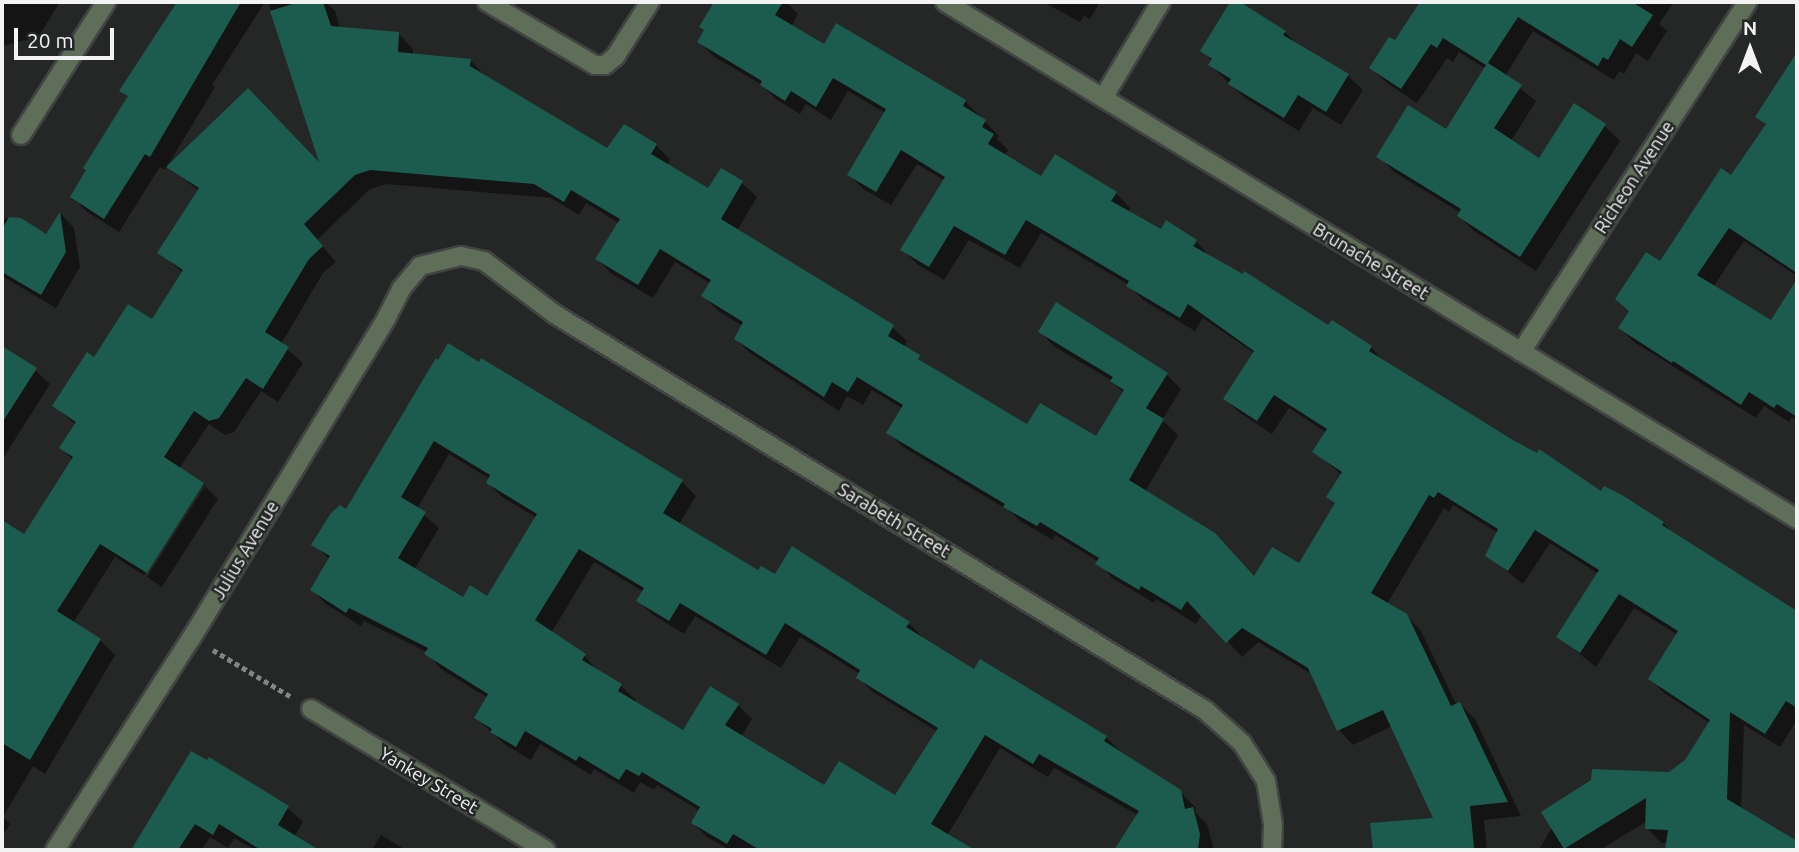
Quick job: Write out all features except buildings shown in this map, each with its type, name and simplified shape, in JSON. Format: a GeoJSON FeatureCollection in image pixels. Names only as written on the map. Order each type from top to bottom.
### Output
{"type":"FeatureCollection","features":[{"type":"Feature","properties":{"kind":"street"},"geometry":{"type":"LineString","coordinates":[[21,135],[106,2]]}},
{"type":"Feature","properties":{"kind":"street"},"geometry":{"type":"LineString","coordinates":[[487,2],[584,61],[605,65],[622,48],[650,2]]}},
{"type":"Feature","properties":{"kind":"street","name":"Brunache Street"},"geometry":{"type":"LineString","coordinates":[[945,2],[1797,519]]}},
{"type":"Feature","properties":{"kind":"street"},"geometry":{"type":"LineString","coordinates":[[1103,98],[1161,2]]}},
{"type":"Feature","properties":{"kind":"street","name":"Richeon Avenue"},"geometry":{"type":"LineString","coordinates":[[1521,352],[1747,2]]}},
{"type":"Feature","properties":{"kind":"street","name":"Sarabeth Street"},"geometry":{"type":"LineString","coordinates":[[441,260],[461,256],[484,261],[556,315],[1205,710],[1242,743],[1266,781],[1273,824],[1272,850]]}},
{"type":"Feature","properties":{"kind":"street","name":"Julius Avenue"},"geometry":{"type":"LineString","coordinates":[[55,850],[192,637],[386,319],[401,289],[421,265],[441,260]]}},
{"type":"Feature","properties":{"kind":"street","name":"Yankey Street"},"geometry":{"type":"LineString","coordinates":[[312,709],[546,850]]}},
{"type":"Feature","properties":{"kind":"path"},"geometry":{"type":"LineString","coordinates":[[192,637],[312,709]]}}]}
